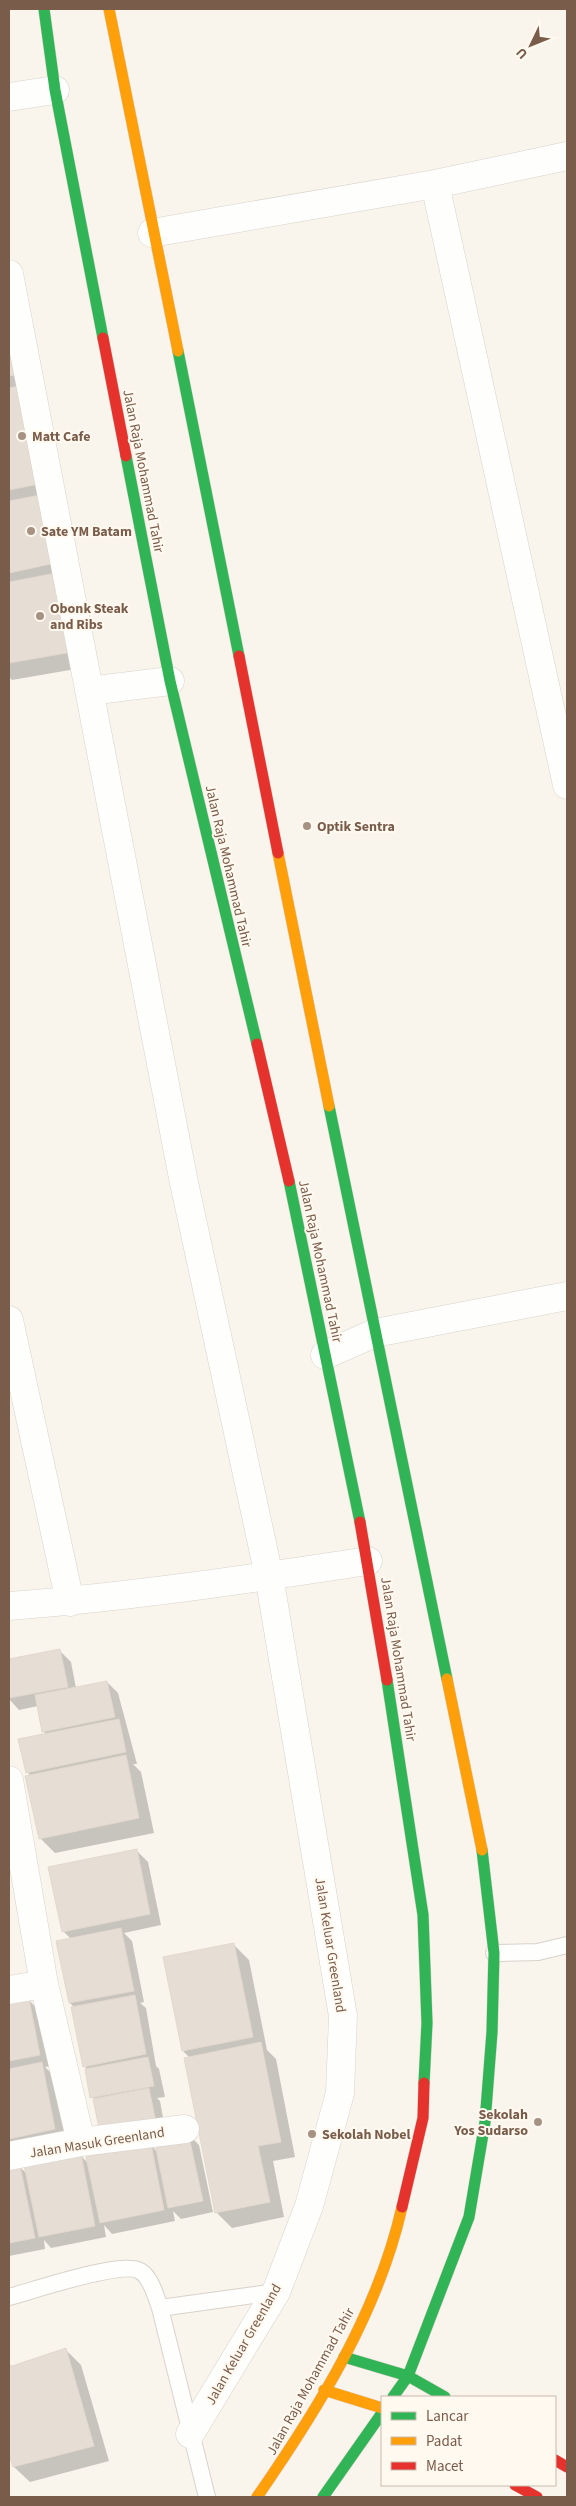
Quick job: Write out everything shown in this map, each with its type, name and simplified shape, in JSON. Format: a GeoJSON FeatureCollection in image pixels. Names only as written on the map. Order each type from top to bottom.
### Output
{"type":"FeatureCollection","features":[{"type":"Feature","properties":{"kind":"main road","name":"Jalan Raja Mohammad Tahir"},"geometry":{"type":"LineString","coordinates":[[44,9],[55,90],[170,681],[280,1144],[368,1561],[423,1915],[427,2023],[423,2118],[401,2213],[373,2298],[344,2356],[289,2451],[257,2497]]}},
{"type":"Feature","properties":{"kind":"main road"},"geometry":{"type":"LineString","coordinates":[[109,9],[152,233],[191,411],[375,1333],[481,1844],[494,1953],[492,2032],[486,2122],[469,2217],[408,2376],[394,2396]]}},
{"type":"Feature","properties":{"kind":"main road"},"geometry":{"type":"LineString","coordinates":[[344,2356],[408,2376],[443,2396]]}},
{"type":"Feature","properties":{"kind":"main road"},"geometry":{"type":"LineString","coordinates":[[324,2390],[381,2408]]}},
{"type":"Feature","properties":{"kind":"main road"},"geometry":{"type":"LineString","coordinates":[[323,2497],[381,2414]]}},
{"type":"Feature","properties":{"kind":"main road"},"geometry":{"type":"LineString","coordinates":[[556,2461],[567,2467]]}},
{"type":"Feature","properties":{"kind":"main road"},"geometry":{"type":"LineString","coordinates":[[517,2486],[537,2497]]}},
{"type":"Feature","properties":{"kind":"street"},"geometry":{"type":"LineString","coordinates":[[9,97],[55,90]]}},
{"type":"Feature","properties":{"kind":"street"},"geometry":{"type":"LineString","coordinates":[[152,233],[435,184],[567,156]]}},
{"type":"Feature","properties":{"kind":"street"},"geometry":{"type":"LineString","coordinates":[[435,184],[567,785]]}},
{"type":"Feature","properties":{"kind":"street","name":"Jalan Keluar Greenland"},"geometry":{"type":"LineString","coordinates":[[9,274],[183,1178],[269,1576],[343,2016],[340,2093],[309,2206],[276,2292],[190,2434]]}},
{"type":"Feature","properties":{"kind":"street"},"geometry":{"type":"LineString","coordinates":[[88,691],[170,681]]}},
{"type":"Feature","properties":{"kind":"street"},"geometry":{"type":"LineString","coordinates":[[326,1355],[375,1333],[567,1296]]}},
{"type":"Feature","properties":{"kind":"street"},"geometry":{"type":"LineString","coordinates":[[9,1320],[16,1391],[70,1602]]}},
{"type":"Feature","properties":{"kind":"street"},"geometry":{"type":"LineString","coordinates":[[9,1606],[70,1602],[368,1561]]}},
{"type":"Feature","properties":{"kind":"street"},"geometry":{"type":"LineString","coordinates":[[9,1780],[13,1823],[44,1984],[81,2142]]}},
{"type":"Feature","properties":{"kind":"street"},"geometry":{"type":"LineString","coordinates":[[9,1990],[44,1984]]}},
{"type":"Feature","properties":{"kind":"street","name":"Jalan Masuk Greenland"},"geometry":{"type":"LineString","coordinates":[[9,2156],[81,2142],[185,2129]]}},
{"type":"Feature","properties":{"kind":"lane"},"geometry":{"type":"LineString","coordinates":[[494,1953],[538,1952],[567,1945]]}},
{"type":"Feature","properties":{"kind":"lane"},"geometry":{"type":"LineString","coordinates":[[9,2297],[107,2270],[126,2268],[140,2271],[149,2282],[160,2308],[207,2497]]}},
{"type":"Feature","properties":{"kind":"lane"},"geometry":{"type":"LineString","coordinates":[[160,2308],[276,2292]]}},
{"type":"Feature","properties":{"kind":"building"},"geometry":{"type":"Polygon","coordinates":[[[9,305],[21,374],[9,376],[9,305]]]}},
{"type":"Feature","properties":{"kind":"building","name":"Matt Cafe"},"geometry":{"type":"Polygon","coordinates":[[[25,385],[44,483],[9,490],[9,388],[25,385]]]}},
{"type":"Feature","properties":{"kind":"building","name":"Sate YM Batam"},"geometry":{"type":"Polygon","coordinates":[[[46,494],[60,562],[9,573],[9,501],[46,494]]]}},
{"type":"Feature","properties":{"kind":"building","name":"Obonk Steak and Ribs"},"geometry":{"type":"Polygon","coordinates":[[[62,572],[78,651],[9,663],[9,582],[62,572]]]}},
{"type":"Feature","properties":{"kind":"building"},"geometry":{"type":"Polygon","coordinates":[[[60,1649],[68,1687],[9,1698],[9,1659],[60,1649]]]}},
{"type":"Feature","properties":{"kind":"building"},"geometry":{"type":"Polygon","coordinates":[[[107,1681],[115,1717],[42,1732],[35,1695],[107,1681]]]}},
{"type":"Feature","properties":{"kind":"building"},"geometry":{"type":"Polygon","coordinates":[[[119,1719],[126,1752],[26,1773],[18,1739],[119,1719]]]}},
{"type":"Feature","properties":{"kind":"building"},"geometry":{"type":"Polygon","coordinates":[[[126,1755],[139,1818],[39,1839],[25,1776],[126,1755]]]}},
{"type":"Feature","properties":{"kind":"building"},"geometry":{"type":"Polygon","coordinates":[[[137,1849],[150,1914],[62,1932],[48,1867],[137,1849]]]}},
{"type":"Feature","properties":{"kind":"building"},"geometry":{"type":"Polygon","coordinates":[[[121,1928],[134,1991],[69,2003],[56,1941],[121,1928]]]}},
{"type":"Feature","properties":{"kind":"building"},"geometry":{"type":"Polygon","coordinates":[[[234,1943],[253,2037],[182,2051],[163,1957],[234,1943]]]}},
{"type":"Feature","properties":{"kind":"building"},"geometry":{"type":"Polygon","coordinates":[[[135,1995],[146,2054],[83,2067],[71,2007],[135,1995]]]}},
{"type":"Feature","properties":{"kind":"building"},"geometry":{"type":"Polygon","coordinates":[[[29,1999],[40,2055],[9,2061],[9,2003],[29,1999]]]}},
{"type":"Feature","properties":{"kind":"building"},"geometry":{"type":"Polygon","coordinates":[[[261,2042],[281,2142],[258,2146],[270,2202],[215,2213],[184,2058],[261,2042]]]}},
{"type":"Feature","properties":{"kind":"building"},"geometry":{"type":"Polygon","coordinates":[[[148,2057],[154,2086],[90,2098],[85,2069],[148,2057]]]}},
{"type":"Feature","properties":{"kind":"building"},"geometry":{"type":"Polygon","coordinates":[[[42,2062],[55,2129],[9,2139],[9,2069],[42,2062]]]}},
{"type":"Feature","properties":{"kind":"building"},"geometry":{"type":"Polygon","coordinates":[[[149,2088],[156,2123],[100,2133],[93,2099],[149,2088]]]}},
{"type":"Feature","properties":{"kind":"building"},"geometry":{"type":"Polygon","coordinates":[[[188,2132],[203,2201],[168,2208],[154,2139],[188,2132]]]}},
{"type":"Feature","properties":{"kind":"building"},"geometry":{"type":"Polygon","coordinates":[[[151,2144],[164,2210],[100,2223],[86,2157],[151,2144]]]}},
{"type":"Feature","properties":{"kind":"building"},"geometry":{"type":"Polygon","coordinates":[[[81,2154],[95,2226],[39,2237],[24,2165],[81,2154]]]}},
{"type":"Feature","properties":{"kind":"building"},"geometry":{"type":"Polygon","coordinates":[[[20,2166],[35,2238],[9,2243],[9,2168],[20,2166]]]}},
{"type":"Feature","properties":{"kind":"building"},"geometry":{"type":"Polygon","coordinates":[[[66,2348],[94,2446],[13,2467],[9,2454],[9,2367],[66,2348]]]}},
{"type":"Feature","properties":{"kind":"traffic: fast"},"geometry":{"type":"LineString","coordinates":[[44,9],[55,90],[103,338]]}},
{"type":"Feature","properties":{"kind":"traffic: fast"},"geometry":{"type":"LineString","coordinates":[[178,351],[239,656]]}},
{"type":"Feature","properties":{"kind":"traffic: fast"},"geometry":{"type":"LineString","coordinates":[[126,456],[170,681],[257,1044]]}},
{"type":"Feature","properties":{"kind":"traffic: fast"},"geometry":{"type":"LineString","coordinates":[[329,1106],[447,1679]]}},
{"type":"Feature","properties":{"kind":"traffic: fast"},"geometry":{"type":"LineString","coordinates":[[289,1181],[360,1522]]}},
{"type":"Feature","properties":{"kind":"traffic: fast"},"geometry":{"type":"LineString","coordinates":[[387,1680],[423,1915],[427,2023],[424,2083]]}},
{"type":"Feature","properties":{"kind":"traffic: fast"},"geometry":{"type":"LineString","coordinates":[[394,2396],[408,2376],[469,2217],[485,2122],[492,2032],[494,1953],[482,1850]]}},
{"type":"Feature","properties":{"kind":"traffic: fast"},"geometry":{"type":"LineString","coordinates":[[344,2357],[408,2376],[443,2396]]}},
{"type":"Feature","properties":{"kind":"traffic: fast"},"geometry":{"type":"LineString","coordinates":[[323,2497],[381,2414]]}},
{"type":"Feature","properties":{"kind":"traffic: slow"},"geometry":{"type":"LineString","coordinates":[[109,9],[178,351]]}},
{"type":"Feature","properties":{"kind":"traffic: slow"},"geometry":{"type":"LineString","coordinates":[[278,853],[329,1106]]}},
{"type":"Feature","properties":{"kind":"traffic: slow"},"geometry":{"type":"LineString","coordinates":[[447,1679],[482,1850]]}},
{"type":"Feature","properties":{"kind":"traffic: slow"},"geometry":{"type":"LineString","coordinates":[[257,2497],[323,2395],[362,2322],[378,2285],[402,2207]]}},
{"type":"Feature","properties":{"kind":"traffic: slow"},"geometry":{"type":"LineString","coordinates":[[324,2390],[381,2408]]}},
{"type":"Feature","properties":{"kind":"traffic: jam"},"geometry":{"type":"LineString","coordinates":[[103,338],[126,456]]}},
{"type":"Feature","properties":{"kind":"traffic: jam"},"geometry":{"type":"LineString","coordinates":[[239,656],[278,853]]}},
{"type":"Feature","properties":{"kind":"traffic: jam"},"geometry":{"type":"LineString","coordinates":[[257,1044],[289,1181]]}},
{"type":"Feature","properties":{"kind":"traffic: jam"},"geometry":{"type":"LineString","coordinates":[[360,1522],[387,1680]]}},
{"type":"Feature","properties":{"kind":"traffic: jam"},"geometry":{"type":"LineString","coordinates":[[402,2207],[423,2118],[424,2083]]}},
{"type":"Feature","properties":{"kind":"traffic: jam"},"geometry":{"type":"LineString","coordinates":[[556,2461],[567,2467]]}},
{"type":"Feature","properties":{"kind":"traffic: jam"},"geometry":{"type":"LineString","coordinates":[[517,2486],[537,2497]]}},
{"type":"Feature","properties":{"kind":"place","name":"Matt Cafe"},"geometry":{"type":"Point","coordinates":[22,436]}},
{"type":"Feature","properties":{"kind":"place","name":"Sate YM Batam"},"geometry":{"type":"Point","coordinates":[31,531]}},
{"type":"Feature","properties":{"kind":"place","name":"Obonk Steak and Ribs"},"geometry":{"type":"Point","coordinates":[40,616]}},
{"type":"Feature","properties":{"kind":"place","name":"Optik Sentra"},"geometry":{"type":"Point","coordinates":[307,826]}},
{"type":"Feature","properties":{"kind":"place","name":"Sekolah Yos Sudarso"},"geometry":{"type":"Point","coordinates":[538,2122]}},
{"type":"Feature","properties":{"kind":"place","name":"Sekolah Nobel"},"geometry":{"type":"Point","coordinates":[312,2134]}}]}
